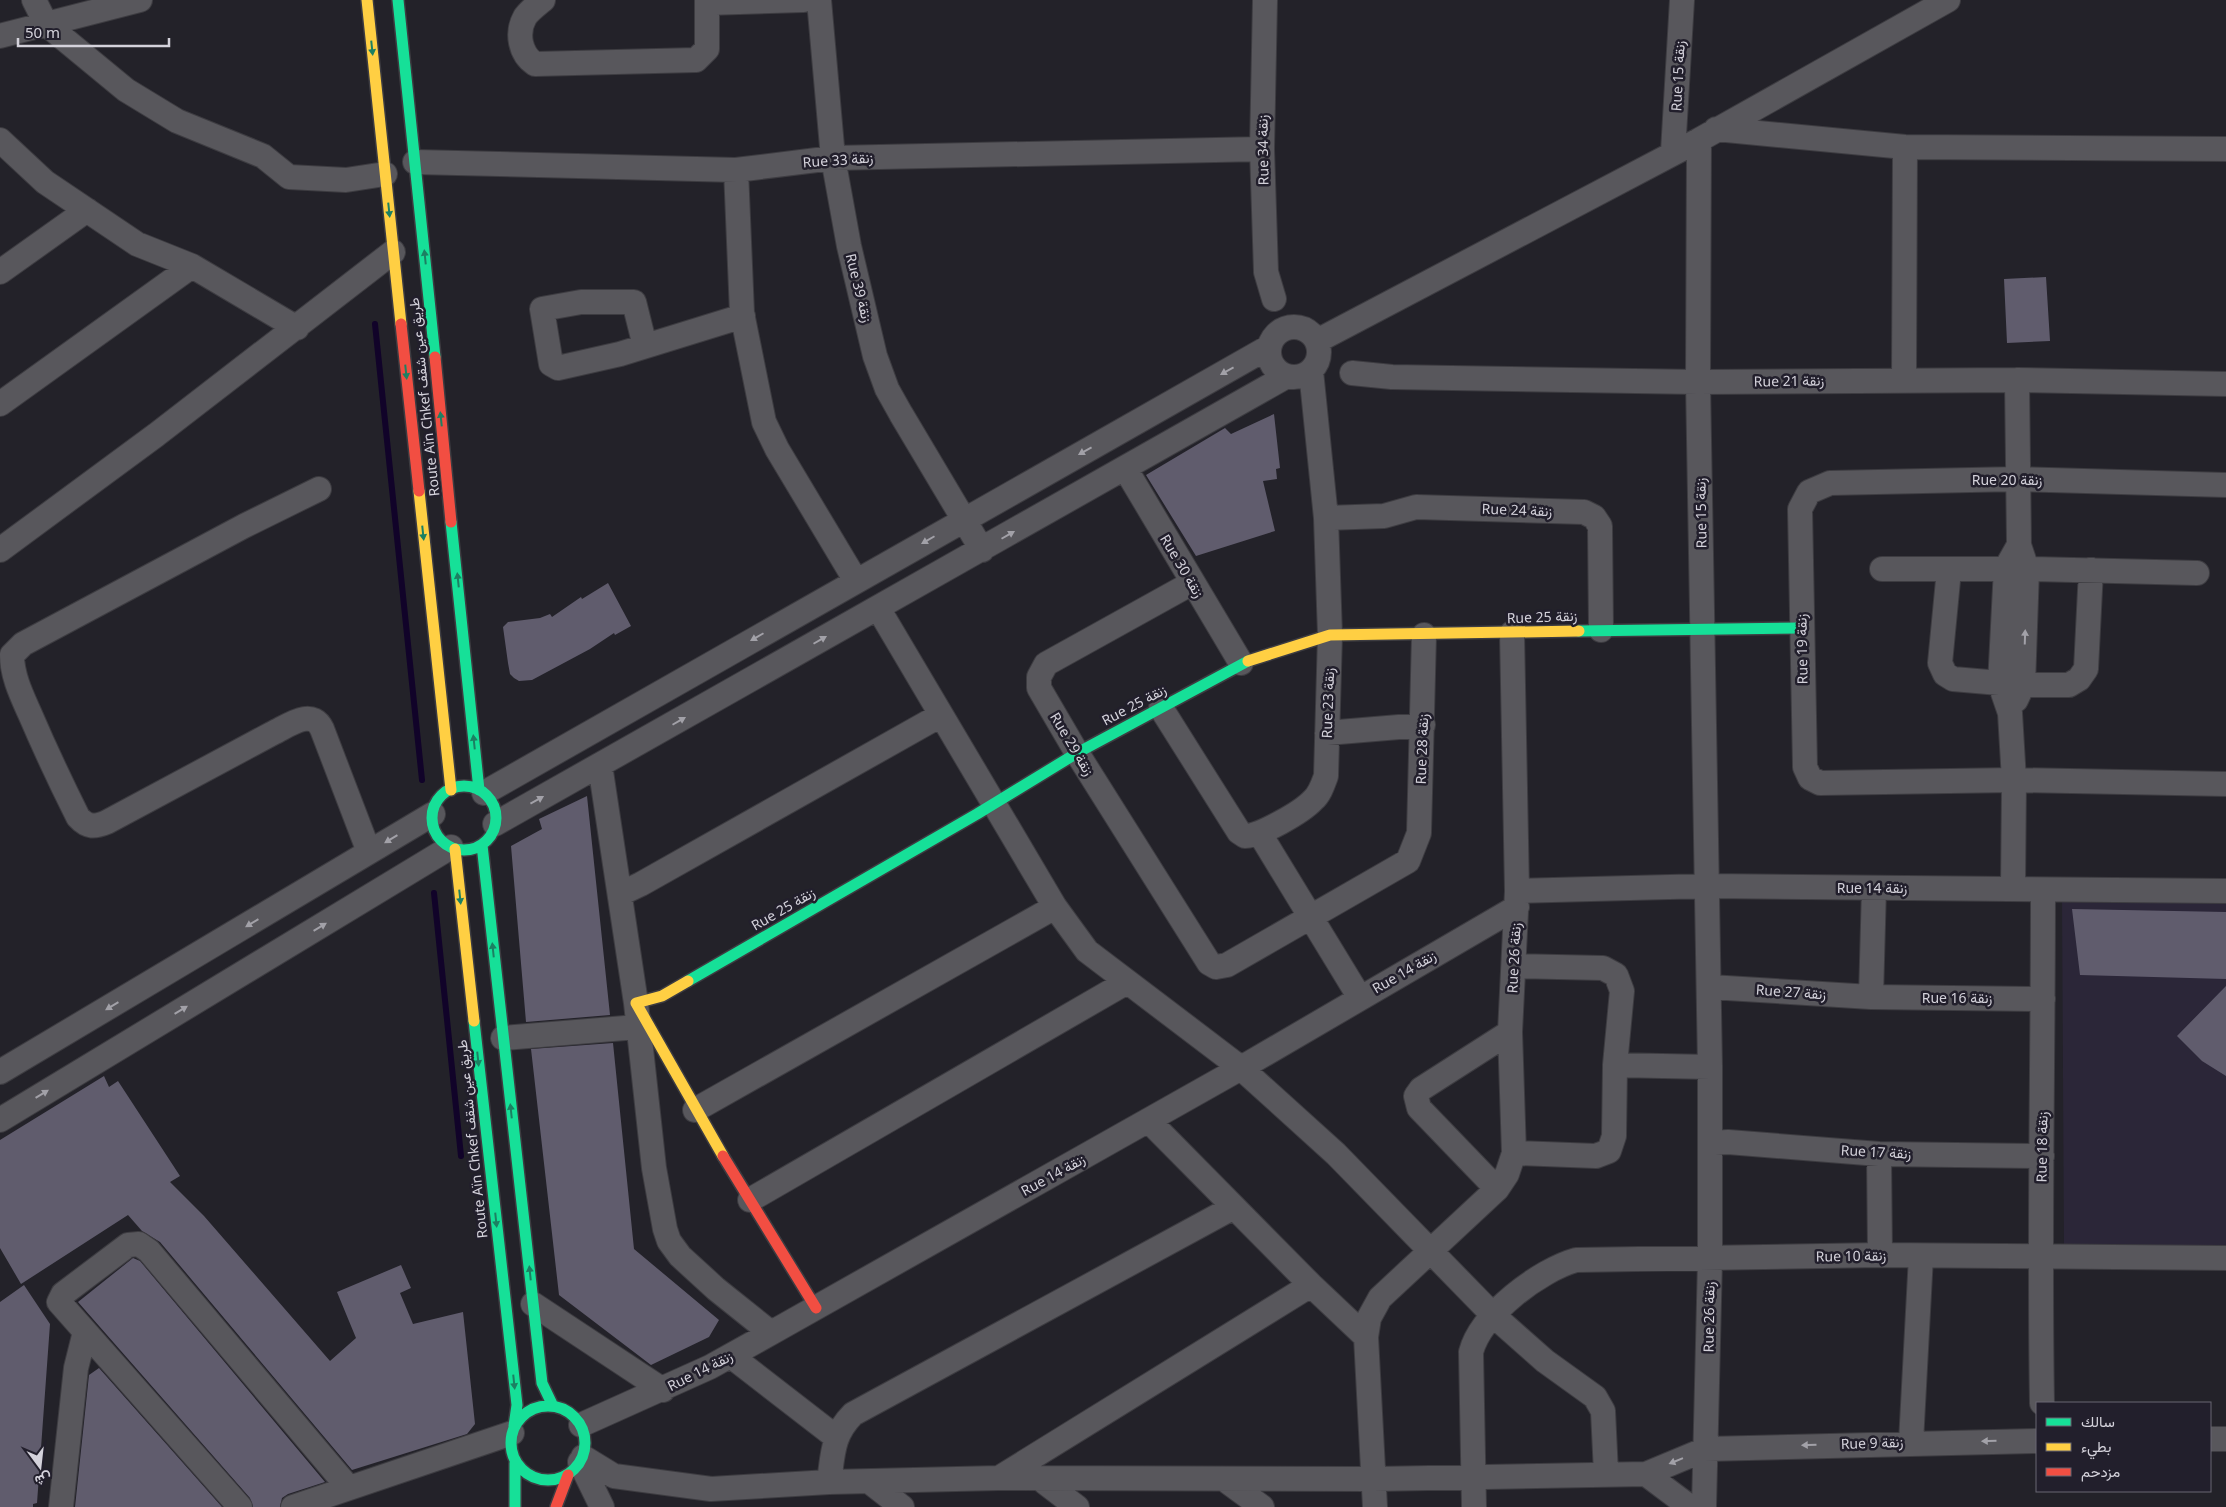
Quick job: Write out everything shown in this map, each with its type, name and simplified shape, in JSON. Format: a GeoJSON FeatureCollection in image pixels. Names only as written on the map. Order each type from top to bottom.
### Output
{"type":"FeatureCollection","features":[{"type":"Feature","properties":{"kind":"main road","name":"Route Aïn Chkef طريق عين شقف"},"geometry":{"type":"LineString","coordinates":[[367,0],[451,790]]}},
{"type":"Feature","properties":{"kind":"main road","name":"Route Aïn Chkef طريق عين شقف"},"geometry":{"type":"LineString","coordinates":[[398,0],[482,792]]}},
{"type":"Feature","properties":{"kind":"main road"},"geometry":{"type":"LineString","coordinates":[[1704,628],[1801,628]]}},
{"type":"Feature","properties":{"kind":"main road","name":"Rue 25 زنقة"},"geometry":{"type":"LineString","coordinates":[[636,1003],[662,996],[1077,753],[1242,663],[1330,635],[1424,635],[1704,628]]}},
{"type":"Feature","properties":{"kind":"main road"},"geometry":{"type":"LineString","coordinates":[[469,786],[482,792],[494,808],[496,818],[490,838],[482,845],[473,849],[453,848],[443,842],[433,824],[436,804],[451,790],[469,786]]}},
{"type":"Feature","properties":{"kind":"main road"},"geometry":{"type":"LineString","coordinates":[[482,845],[542,1383],[552,1406]]}},
{"type":"Feature","properties":{"kind":"main road","name":"Route Aïn Chkef طريق عين شقف"},"geometry":{"type":"LineString","coordinates":[[453,848],[517,1405],[513,1429]]}},
{"type":"Feature","properties":{"kind":"main road"},"geometry":{"type":"LineString","coordinates":[[636,1003],[695,1110],[816,1308]]}},
{"type":"Feature","properties":{"kind":"main road"},"geometry":{"type":"LineString","coordinates":[[515,1507],[515,1462],[511,1450],[513,1429],[522,1416],[533,1408],[552,1406],[566,1411],[581,1426],[586,1445],[556,1507]]}},
{"type":"Feature","properties":{"kind":"main road"},"geometry":{"type":"LineString","coordinates":[[515,1462],[525,1474],[545,1481],[557,1480],[577,1465]]}},
{"type":"Feature","properties":{"kind":"street"},"geometry":{"type":"LineString","coordinates":[[34,0],[46,24],[126,90],[177,121],[263,156],[289,177],[346,180],[385,174]]}},
{"type":"Feature","properties":{"kind":"street"},"geometry":{"type":"LineString","coordinates":[[0,36],[140,0]]}},
{"type":"Feature","properties":{"kind":"street"},"geometry":{"type":"LineString","coordinates":[[543,0],[526,16],[521,27],[520,40],[523,50],[528,59],[535,64],[696,60],[707,48],[707,2],[803,0]]}},
{"type":"Feature","properties":{"kind":"street","name":"Rue 39 زنقة"},"geometry":{"type":"LineString","coordinates":[[819,0],[833,158],[849,246],[875,356],[888,389],[901,414],[982,550]]}},
{"type":"Feature","properties":{"kind":"street","name":"Rue 34 زنقة"},"geometry":{"type":"LineString","coordinates":[[1265,0],[1262,149],[1266,272],[1282,336]]}},
{"type":"Feature","properties":{"kind":"street","name":"Rue 15 زنقة"},"geometry":{"type":"LineString","coordinates":[[1674,152],[1682,0]]}},
{"type":"Feature","properties":{"kind":"street"},"geometry":{"type":"LineString","coordinates":[[495,824],[1287,376],[1304,376],[1315,359],[1674,152],[1948,0]]}},
{"type":"Feature","properties":{"kind":"street"},"geometry":{"type":"LineString","coordinates":[[1708,134],[1904,146],[2226,149]]}},
{"type":"Feature","properties":{"kind":"street","name":"Rue 15 زنقة"},"geometry":{"type":"LineString","coordinates":[[1708,134],[1698,382],[1708,886]]}},
{"type":"Feature","properties":{"kind":"street"},"geometry":{"type":"LineString","coordinates":[[0,141],[45,182],[137,244],[192,266],[298,328]]}},
{"type":"Feature","properties":{"kind":"street"},"geometry":{"type":"LineString","coordinates":[[1904,146],[1904,380]]}},
{"type":"Feature","properties":{"kind":"street","name":"Rue 33 زنقة"},"geometry":{"type":"LineString","coordinates":[[415,162],[736,170],[833,158],[1262,149]]}},
{"type":"Feature","properties":{"kind":"street"},"geometry":{"type":"LineString","coordinates":[[736,170],[743,316],[764,422],[777,449],[856,581]]}},
{"type":"Feature","properties":{"kind":"street"},"geometry":{"type":"LineString","coordinates":[[0,272],[87,210]]}},
{"type":"Feature","properties":{"kind":"street"},"geometry":{"type":"LineString","coordinates":[[0,550],[298,328],[393,252]]}},
{"type":"Feature","properties":{"kind":"street"},"geometry":{"type":"LineString","coordinates":[[0,404],[192,266]]}},
{"type":"Feature","properties":{"kind":"street"},"geometry":{"type":"LineString","coordinates":[[645,346],[743,316]]}},
{"type":"Feature","properties":{"kind":"street"},"geometry":{"type":"LineString","coordinates":[[482,792],[964,520],[1282,336],[1306,329],[1315,359]]}},
{"type":"Feature","properties":{"kind":"street"},"geometry":{"type":"LineString","coordinates":[[1282,336],[1270,359],[1273,367],[1287,376]]}},
{"type":"Feature","properties":{"kind":"street","name":"Rue 21 زنقة"},"geometry":{"type":"LineString","coordinates":[[1315,359],[1352,373],[1392,377],[1698,382],[2017,380],[2226,384]]}},
{"type":"Feature","properties":{"kind":"street","name":"Rue 23 زنقة"},"geometry":{"type":"LineString","coordinates":[[1260,834],[1313,801],[1320,792],[1326,776],[1330,635],[1326,518],[1315,359]]}},
{"type":"Feature","properties":{"kind":"street"},"geometry":{"type":"LineString","coordinates":[[2013,889],[2014,780],[2010,713],[2019,545],[2017,380]]}},
{"type":"Feature","properties":{"kind":"street","name":"Rue 30 زنقة"},"geometry":{"type":"LineString","coordinates":[[1125,468],[1192,583],[1242,663]]}},
{"type":"Feature","properties":{"kind":"street","name":"Rue 20 زنقة"},"geometry":{"type":"LineString","coordinates":[[1800,509],[1809,492],[1830,483],[2018,479],[2226,486]]}},
{"type":"Feature","properties":{"kind":"street"},"geometry":{"type":"LineString","coordinates":[[319,489],[244,526],[23,644],[12,655],[12,665],[21,694],[52,767],[78,817],[84,824],[96,826],[108,822],[273,733],[301,720],[311,718],[320,724],[369,852]]}},
{"type":"Feature","properties":{"kind":"street","name":"Rue 24 زنقة"},"geometry":{"type":"LineString","coordinates":[[1326,518],[1384,516],[1416,507],[1584,512],[1594,517],[1600,526],[1601,630]]}},
{"type":"Feature","properties":{"kind":"street","name":"Rue 19 زنقة"},"geometry":{"type":"LineString","coordinates":[[1800,509],[1805,768],[1810,778],[1820,783],[2014,780]]}},
{"type":"Feature","properties":{"kind":"street"},"geometry":{"type":"LineString","coordinates":[[1882,569],[2017,569],[2197,573]]}},
{"type":"Feature","properties":{"kind":"street"},"geometry":{"type":"LineString","coordinates":[[1949,570],[1940,663],[1945,674],[1953,679],[2012,685],[2069,685],[2080,679],[2086,669],[2090,570]]}},
{"type":"Feature","properties":{"kind":"street","name":"Rue 29 زنقة"},"geometry":{"type":"LineString","coordinates":[[1192,583],[1046,664],[1038,678],[1039,688],[1077,753],[1209,962],[1216,967],[1227,966],[1310,917]]}},
{"type":"Feature","properties":{"kind":"street"},"geometry":{"type":"LineString","coordinates":[[878,608],[1054,907],[1087,951],[1241,1068],[1336,1154],[1493,1315],[1545,1362],[1595,1397],[1603,1412],[1606,1473]]}},
{"type":"Feature","properties":{"kind":"street","name":"Rue 26 زنقة"},"geometry":{"type":"LineString","coordinates":[[1375,1507],[1366,1337],[1368,1318],[1380,1298],[1497,1189],[1507,1174],[1514,1153],[1510,1032],[1517,899],[1512,633]]}},
{"type":"Feature","properties":{"kind":"street","name":"Rue 28 زنقة"},"geometry":{"type":"LineString","coordinates":[[1310,917],[1408,861],[1419,833],[1424,635]]}},
{"type":"Feature","properties":{"kind":"street"},"geometry":{"type":"LineString","coordinates":[[1161,708],[1239,832],[1245,836],[1260,834],[1360,998]]}},
{"type":"Feature","properties":{"kind":"street"},"geometry":{"type":"LineString","coordinates":[[620,894],[941,715]]}},
{"type":"Feature","properties":{"kind":"street"},"geometry":{"type":"LineString","coordinates":[[1327,733],[1423,725]]}},
{"type":"Feature","properties":{"kind":"street"},"geometry":{"type":"LineString","coordinates":[[600,765],[636,1003],[637,1027],[658,1199],[669,1241],[695,1270],[772,1333]]}},
{"type":"Feature","properties":{"kind":"street"},"geometry":{"type":"LineString","coordinates":[[2014,780],[2226,784]]}},
{"type":"Feature","properties":{"kind":"street"},"geometry":{"type":"LineString","coordinates":[[0,1072],[433,814]]}},
{"type":"Feature","properties":{"kind":"street"},"geometry":{"type":"LineString","coordinates":[[0,1120],[453,848]]}},
{"type":"Feature","properties":{"kind":"street","name":"Rue 14 زنقة"},"geometry":{"type":"LineString","coordinates":[[581,1426],[663,1390],[772,1333],[1241,1068],[1360,998],[1517,899],[1708,886],[2226,891]]}},
{"type":"Feature","properties":{"kind":"street","name":"Rue 26 زنقة"},"geometry":{"type":"LineString","coordinates":[[1706,1449],[1710,1260],[1708,886]]}},
{"type":"Feature","properties":{"kind":"street"},"geometry":{"type":"LineString","coordinates":[[1871,998],[1874,888]]}},
{"type":"Feature","properties":{"kind":"street","name":"Rue 18 زنقة"},"geometry":{"type":"LineString","coordinates":[[2042,1402],[2039,1256],[2042,1156],[2043,890]]}},
{"type":"Feature","properties":{"kind":"street"},"geometry":{"type":"LineString","coordinates":[[695,1110],[1054,907]]}},
{"type":"Feature","properties":{"kind":"street"},"geometry":{"type":"LineString","coordinates":[[1514,966],[1603,968],[1616,974],[1622,992],[1615,1065],[1614,1136],[1610,1150],[1596,1156],[1514,1153]]}},
{"type":"Feature","properties":{"kind":"street"},"geometry":{"type":"LineString","coordinates":[[750,1200],[1127,982]]}},
{"type":"Feature","properties":{"kind":"street","name":"Rue 27 زنقة"},"geometry":{"type":"LineString","coordinates":[[1710,987],[1871,998]]}},
{"type":"Feature","properties":{"kind":"street","name":"Rue 16 زنقة"},"geometry":{"type":"LineString","coordinates":[[1871,998],[2043,999]]}},
{"type":"Feature","properties":{"kind":"street"},"geometry":{"type":"LineString","coordinates":[[503,1038],[637,1027]]}},
{"type":"Feature","properties":{"kind":"street"},"geometry":{"type":"LineString","coordinates":[[1497,1189],[1419,1108],[1416,1096],[1420,1089],[1510,1032]]}},
{"type":"Feature","properties":{"kind":"street"},"geometry":{"type":"LineString","coordinates":[[1615,1065],[1710,1067]]}},
{"type":"Feature","properties":{"kind":"street"},"geometry":{"type":"LineString","coordinates":[[1149,1120],[1311,1285],[1366,1337]]}},
{"type":"Feature","properties":{"kind":"street","name":"Rue 17 زنقة"},"geometry":{"type":"LineString","coordinates":[[1710,1143],[1728,1142],[1879,1154],[2042,1156]]}},
{"type":"Feature","properties":{"kind":"street"},"geometry":{"type":"LineString","coordinates":[[1879,1154],[1880,1255]]}},
{"type":"Feature","properties":{"kind":"street"},"geometry":{"type":"LineString","coordinates":[[829,1482],[840,1427],[853,1414],[1234,1207]]}},
{"type":"Feature","properties":{"kind":"street"},"geometry":{"type":"LineString","coordinates":[[240,1507],[61,1307],[58,1300],[59,1297],[128,1245],[139,1244],[144,1247],[348,1487]]}},
{"type":"Feature","properties":{"kind":"street","name":"Rue 10 زنقة"},"geometry":{"type":"LineString","coordinates":[[1474,1507],[1472,1352],[1474,1342],[1493,1315],[1546,1272],[1576,1260],[1710,1260],[1880,1255],[2226,1258]]}},
{"type":"Feature","properties":{"kind":"street"},"geometry":{"type":"LineString","coordinates":[[1911,1442],[1921,1256]]}},
{"type":"Feature","properties":{"kind":"street"},"geometry":{"type":"LineString","coordinates":[[1000,1478],[1311,1285]]}},
{"type":"Feature","properties":{"kind":"street"},"geometry":{"type":"LineString","coordinates":[[533,1304],[663,1390]]}},
{"type":"Feature","properties":{"kind":"street"},"geometry":{"type":"LineString","coordinates":[[61,1507],[76,1368],[85,1332]]}},
{"type":"Feature","properties":{"kind":"street"},"geometry":{"type":"LineString","coordinates":[[731,1356],[837,1438]]}},
{"type":"Feature","properties":{"kind":"street"},"geometry":{"type":"LineString","coordinates":[[293,1507],[513,1429]]}},
{"type":"Feature","properties":{"kind":"street"},"geometry":{"type":"LineString","coordinates":[[2211,1439],[2226,1439]]}},
{"type":"Feature","properties":{"kind":"street","name":"Rue 9 زنقة"},"geometry":{"type":"LineString","coordinates":[[1706,1449],[2036,1440]]}},
{"type":"Feature","properties":{"kind":"street"},"geometry":{"type":"LineString","coordinates":[[577,1465],[614,1476],[711,1488],[829,1482],[1000,1478],[1374,1479],[1606,1473],[1646,1474],[1706,1449],[1704,1507]]}},
{"type":"Feature","properties":{"kind":"street"},"geometry":{"type":"LineString","coordinates":[[577,1465],[602,1507]]}},
{"type":"Feature","properties":{"kind":"street"},"geometry":{"type":"LineString","coordinates":[[1646,1474],[1690,1507]]}},
{"type":"Feature","properties":{"kind":"street"},"geometry":{"type":"LineString","coordinates":[[1039,1478],[1077,1507]]}},
{"type":"Feature","properties":{"kind":"street"},"geometry":{"type":"LineString","coordinates":[[1224,1478],[1262,1507]]}},
{"type":"Feature","properties":{"kind":"street"},"geometry":{"type":"LineString","coordinates":[[870,1482],[902,1507]]}},
{"type":"Feature","properties":{"kind":"street"},"geometry":{"type":"LineString","coordinates":[[711,1488],[733,1507]]}},
{"type":"Feature","properties":{"kind":"shaded area"},"geometry":{"type":"Polygon","coordinates":[[[2226,897],[2226,1245],[2064,1246],[2062,898],[2226,897]]]}},
{"type":"Feature","properties":{"kind":"building"},"geometry":{"type":"Polygon","coordinates":[[[2046,277],[2050,341],[2007,343],[2004,279],[2046,277]]]}},
{"type":"Feature","properties":{"kind":"building"},"geometry":{"type":"Polygon","coordinates":[[[1274,414],[1280,468],[1276,469],[1277,479],[1263,481],[1275,531],[1196,556],[1146,475],[1225,428],[1231,434],[1274,414]]]}},
{"type":"Feature","properties":{"kind":"building"},"geometry":{"type":"Polygon","coordinates":[[[608,583],[631,626],[615,635],[614,633],[590,649],[532,680],[519,681],[510,674],[503,627],[508,622],[540,618],[550,614],[552,617],[581,597],[582,599],[608,583]]]}},
{"type":"Feature","properties":{"kind":"building"},"geometry":{"type":"Polygon","coordinates":[[[587,796],[610,1015],[526,1022],[511,846],[542,829],[539,819],[587,796]]]}},
{"type":"Feature","properties":{"kind":"building"},"geometry":{"type":"Polygon","coordinates":[[[2072,909],[2226,912],[2226,979],[2080,975],[2072,909]]]}},
{"type":"Feature","properties":{"kind":"building"},"geometry":{"type":"Polygon","coordinates":[[[2226,986],[2226,1076],[2202,1061],[2177,1036],[2226,986]]]}},
{"type":"Feature","properties":{"kind":"building"},"geometry":{"type":"Polygon","coordinates":[[[613,1043],[634,1249],[719,1320],[709,1337],[651,1365],[559,1295],[531,1049],[613,1043]]]}},
{"type":"Feature","properties":{"kind":"building"},"geometry":{"type":"Polygon","coordinates":[[[104,1076],[109,1087],[118,1081],[180,1176],[170,1182],[204,1216],[330,1361],[356,1338],[337,1292],[401,1265],[411,1288],[400,1293],[413,1324],[463,1312],[475,1424],[467,1434],[352,1470],[160,1242],[142,1231],[128,1215],[21,1284],[0,1248],[0,1140],[104,1076]]]}},
{"type":"Feature","properties":{"kind":"building"},"geometry":{"type":"Polygon","coordinates":[[[133,1258],[140,1261],[325,1482],[288,1494],[282,1498],[280,1507],[253,1507],[250,1498],[78,1302],[133,1258]]]}},
{"type":"Feature","properties":{"kind":"building"},"geometry":{"type":"Polygon","coordinates":[[[24,1285],[50,1324],[37,1503],[33,1504],[33,1507],[0,1507],[0,1302],[24,1285]]]}},
{"type":"Feature","properties":{"kind":"building"},"geometry":{"type":"Polygon","coordinates":[[[99,1368],[222,1507],[75,1507],[89,1375],[99,1368]]]}},
{"type":"Feature","properties":{"kind":"waterway"},"geometry":{"type":"LineString","coordinates":[[375,324],[422,780]]}},
{"type":"Feature","properties":{"kind":"waterway"},"geometry":{"type":"LineString","coordinates":[[434,893],[461,1156]]}},
{"type":"Feature","properties":{"kind":"traffic: fast"},"geometry":{"type":"LineString","coordinates":[[398,0],[435,357]]}},
{"type":"Feature","properties":{"kind":"traffic: fast"},"geometry":{"type":"LineString","coordinates":[[451,522],[479,790]]}},
{"type":"Feature","properties":{"kind":"traffic: fast"},"geometry":{"type":"LineString","coordinates":[[1579,631],[1801,628]]}},
{"type":"Feature","properties":{"kind":"traffic: fast"},"geometry":{"type":"LineString","coordinates":[[688,981],[977,814],[1077,753],[1248,661]]}},
{"type":"Feature","properties":{"kind":"traffic: fast"},"geometry":{"type":"LineString","coordinates":[[464,786],[482,792],[490,800],[496,818],[490,836],[482,844],[464,850],[446,844],[438,836],[432,818],[438,800],[446,792],[464,786]]}},
{"type":"Feature","properties":{"kind":"traffic: fast"},"geometry":{"type":"LineString","coordinates":[[482,845],[542,1383],[553,1406]]}},
{"type":"Feature","properties":{"kind":"traffic: fast"},"geometry":{"type":"LineString","coordinates":[[474,1021],[517,1405],[514,1426]]}},
{"type":"Feature","properties":{"kind":"traffic: fast"},"geometry":{"type":"LineString","coordinates":[[541,1406],[555,1406],[569,1412],[579,1422],[585,1436],[585,1443],[583,1457],[569,1474],[555,1480],[541,1480],[527,1474],[517,1464],[511,1450],[511,1436],[517,1422],[527,1412],[541,1406]]}},
{"type":"Feature","properties":{"kind":"traffic: fast"},"geometry":{"type":"LineString","coordinates":[[515,1463],[515,1507]]}},
{"type":"Feature","properties":{"kind":"traffic: slow"},"geometry":{"type":"LineString","coordinates":[[367,0],[401,324]]}},
{"type":"Feature","properties":{"kind":"traffic: slow"},"geometry":{"type":"LineString","coordinates":[[419,491],[451,790]]}},
{"type":"Feature","properties":{"kind":"traffic: slow"},"geometry":{"type":"LineString","coordinates":[[1248,661],[1330,635],[1579,631]]}},
{"type":"Feature","properties":{"kind":"traffic: slow"},"geometry":{"type":"LineString","coordinates":[[455,849],[474,1021]]}},
{"type":"Feature","properties":{"kind":"traffic: slow"},"geometry":{"type":"LineString","coordinates":[[688,981],[662,996],[636,1003],[723,1156]]}},
{"type":"Feature","properties":{"kind":"traffic: jam"},"geometry":{"type":"LineString","coordinates":[[401,324],[419,491]]}},
{"type":"Feature","properties":{"kind":"traffic: jam"},"geometry":{"type":"LineString","coordinates":[[435,357],[451,522]]}},
{"type":"Feature","properties":{"kind":"traffic: jam"},"geometry":{"type":"LineString","coordinates":[[723,1156],[816,1308]]}},
{"type":"Feature","properties":{"kind":"traffic: jam"},"geometry":{"type":"LineString","coordinates":[[556,1507],[568,1475]]}}]}
